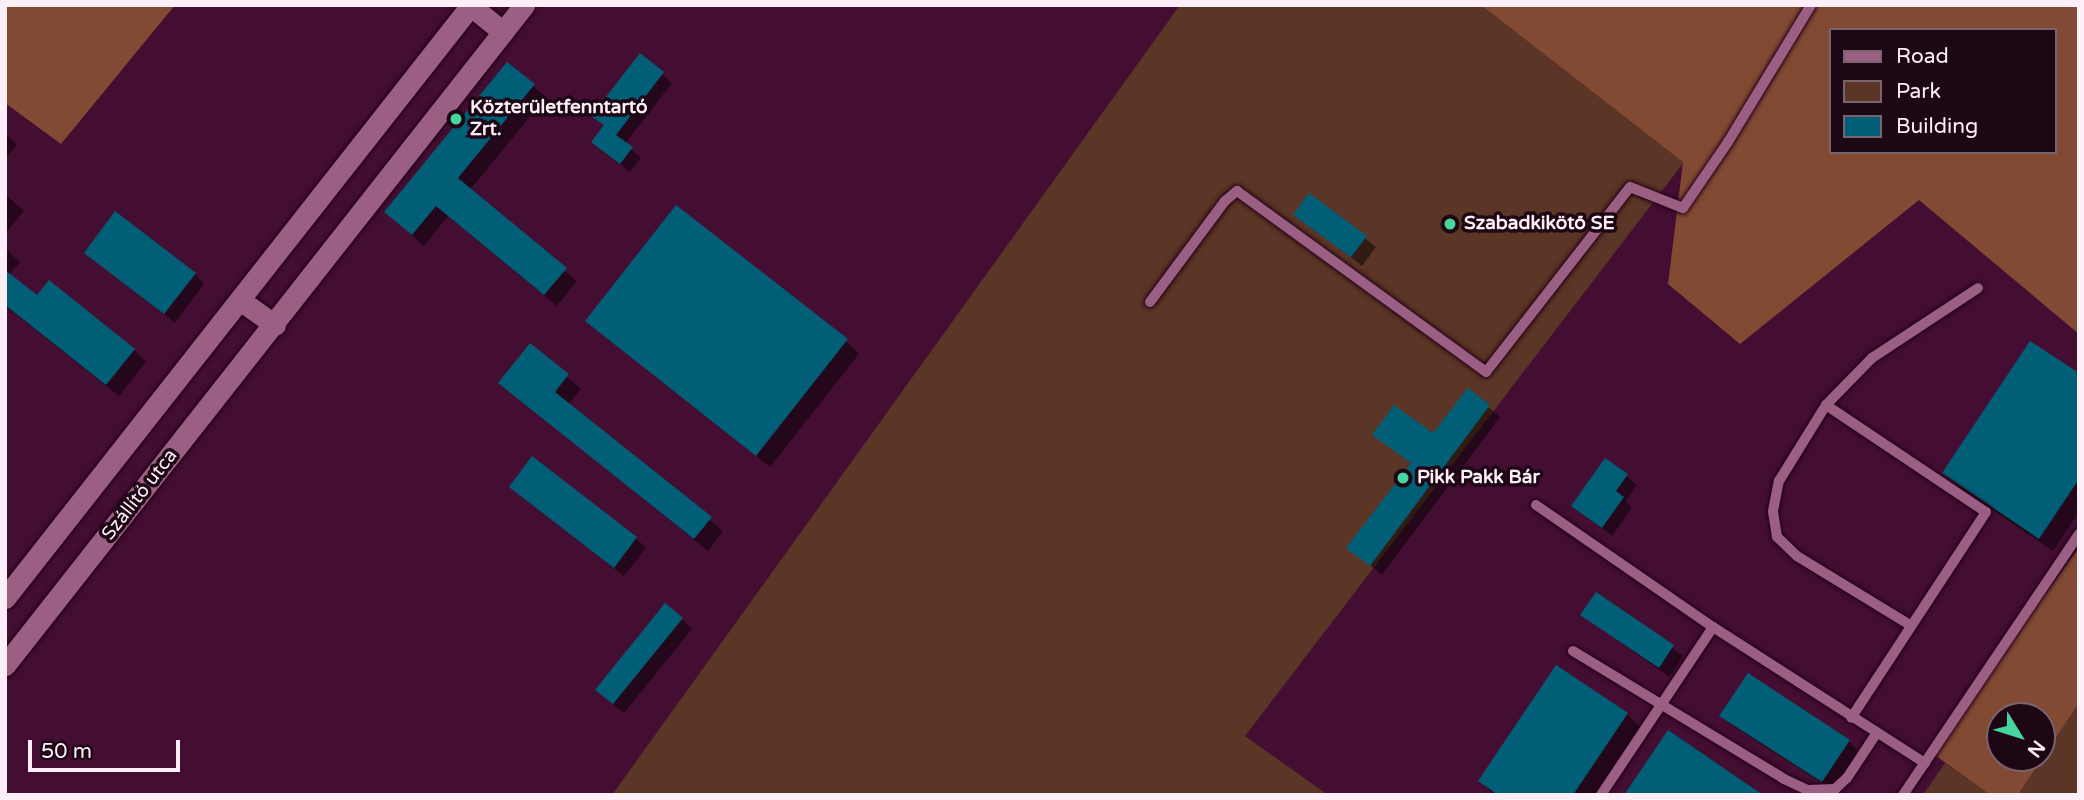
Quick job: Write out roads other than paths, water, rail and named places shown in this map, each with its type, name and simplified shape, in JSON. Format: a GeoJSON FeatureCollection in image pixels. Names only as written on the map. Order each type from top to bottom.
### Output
{"type":"FeatureCollection","features":[{"type":"Feature","properties":{"kind":"street","name":"Szállító utca"},"geometry":{"type":"LineString","coordinates":[[5,665],[524,5]]}},
{"type":"Feature","properties":{"kind":"street"},"geometry":{"type":"LineString","coordinates":[[5,598],[471,6],[503,32]]}},
{"type":"Feature","properties":{"kind":"street"},"geometry":{"type":"LineString","coordinates":[[240,300],[275,325]]}},
{"type":"Feature","properties":{"kind":"lane"},"geometry":{"type":"LineString","coordinates":[[1150,302],[1225,201],[1237,191],[1486,372],[1630,187],[1683,208],[1728,142],[1811,5]]}},
{"type":"Feature","properties":{"kind":"lane"},"geometry":{"type":"LineString","coordinates":[[1910,625],[1797,556],[1777,537],[1773,511],[1779,481],[1826,405],[1872,358],[1978,288]]}},
{"type":"Feature","properties":{"kind":"lane"},"geometry":{"type":"LineString","coordinates":[[1826,405],[1986,512],[1851,718]]}},
{"type":"Feature","properties":{"kind":"lane"},"geometry":{"type":"LineString","coordinates":[[1536,505],[1851,718],[1924,763]]}},
{"type":"Feature","properties":{"kind":"lane"},"geometry":{"type":"LineString","coordinates":[[1903,795],[2079,534]]}},
{"type":"Feature","properties":{"kind":"lane"},"geometry":{"type":"LineString","coordinates":[[1601,795],[1713,626]]}},
{"type":"Feature","properties":{"kind":"lane"},"geometry":{"type":"LineString","coordinates":[[1573,651],[1784,779],[1808,790],[1835,789],[1847,778],[1876,734]]}},
{"type":"Feature","properties":{"kind":"place","name":"Közterületfenntartó Zrt."},"geometry":{"type":"Point","coordinates":[456,119]}},
{"type":"Feature","properties":{"kind":"place","name":"Szabadkikötő SE"},"geometry":{"type":"Point","coordinates":[1450,224]}},
{"type":"Feature","properties":{"kind":"place","name":"Pikk Pakk Bár"},"geometry":{"type":"Point","coordinates":[1403,478]}}]}
